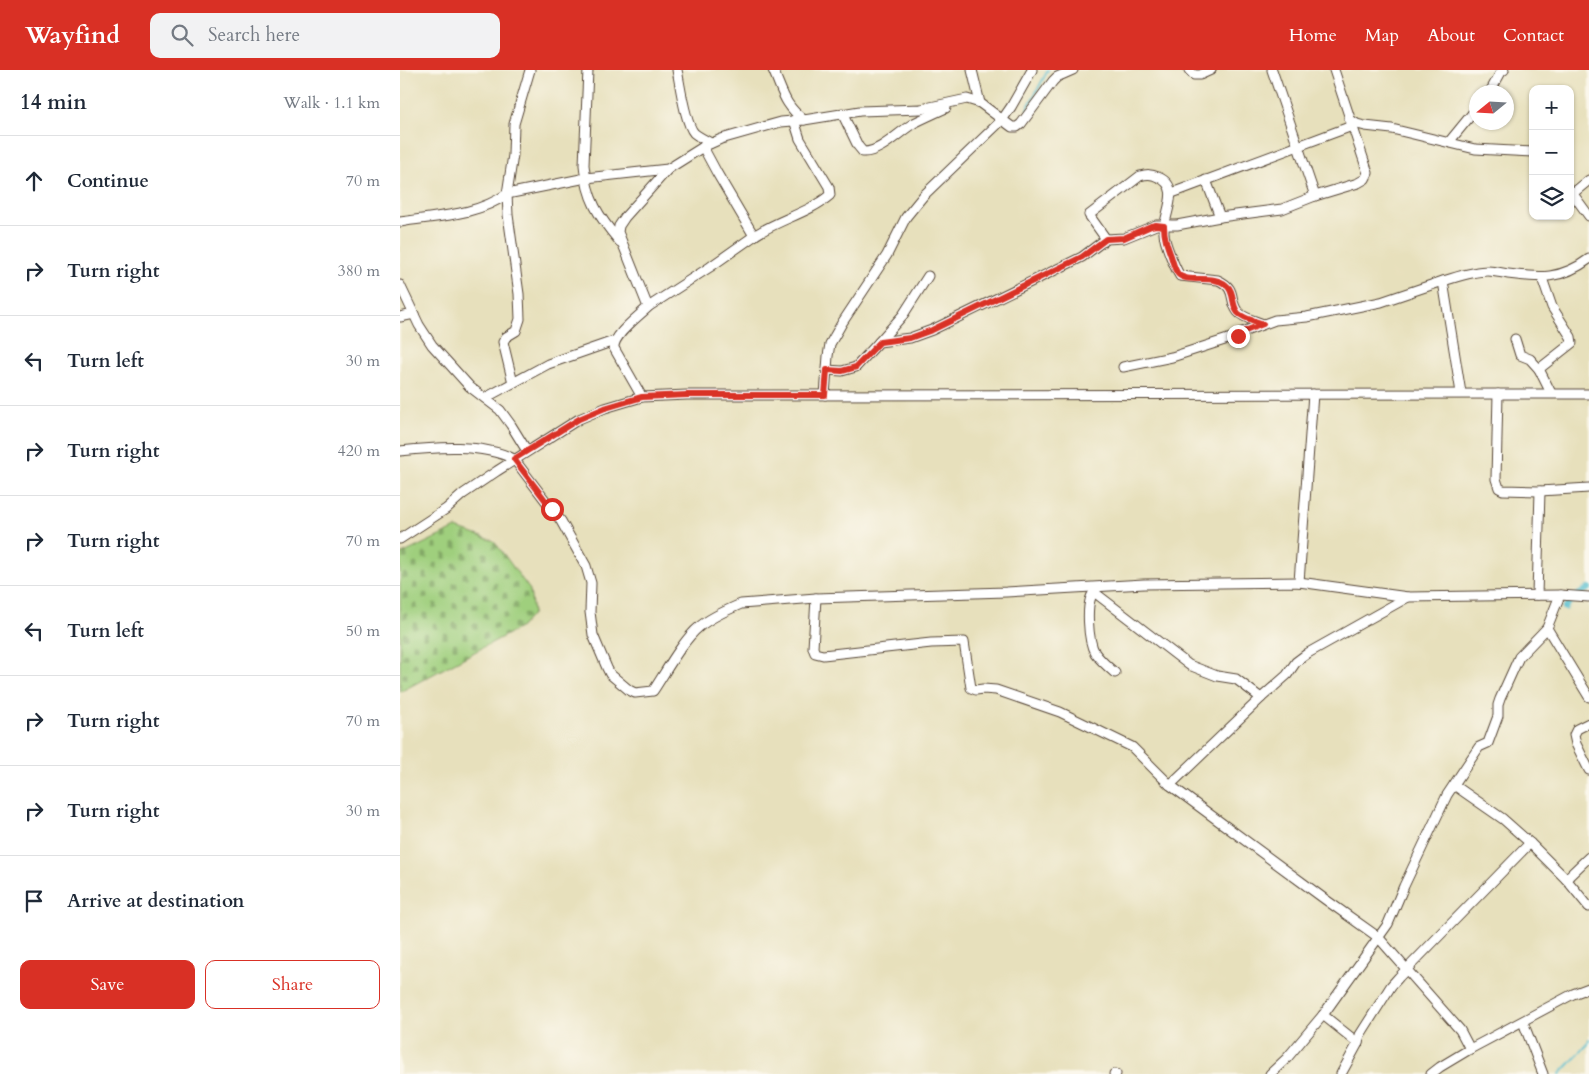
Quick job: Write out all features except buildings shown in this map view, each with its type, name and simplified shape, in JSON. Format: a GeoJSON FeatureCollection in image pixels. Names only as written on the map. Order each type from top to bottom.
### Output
{"type":"FeatureCollection","features":[{"type":"Feature","properties":{"kind":"street"},"geometry":{"type":"LineString","coordinates":[[513,383],[502,342],[516,331],[520,313],[506,194],[513,155],[514,124],[530,70]]}},
{"type":"Feature","properties":{"kind":"street"},"geometry":{"type":"LineString","coordinates":[[588,70],[584,164],[586,178],[596,210],[606,226],[623,245]]}},
{"type":"Feature","properties":{"kind":"street"},"geometry":{"type":"LineString","coordinates":[[677,70],[686,115],[692,130],[707,145],[717,173],[754,236]]}},
{"type":"Feature","properties":{"kind":"street"},"geometry":{"type":"LineString","coordinates":[[773,70],[788,105],[804,120]]}},
{"type":"Feature","properties":{"kind":"street"},"geometry":{"type":"LineString","coordinates":[[972,70],[980,103]]}},
{"type":"Feature","properties":{"kind":"street"},"geometry":{"type":"LineString","coordinates":[[825,395],[830,344],[887,255],[911,209],[924,194],[1002,120],[1012,107],[1032,70]]}},
{"type":"Feature","properties":{"kind":"street"},"geometry":{"type":"LineString","coordinates":[[648,307],[618,232],[619,226],[624,217],[668,169],[707,145],[764,126],[794,120],[870,110],[916,110],[967,99],[980,103],[1012,127],[1017,127],[1053,81],[1057,77],[1073,70]]}},
{"type":"Feature","properties":{"kind":"street"},"geometry":{"type":"LineString","coordinates":[[1189,70],[1194,75],[1200,75],[1211,70]]}},
{"type":"Feature","properties":{"kind":"street"},"geometry":{"type":"LineString","coordinates":[[1272,70],[1315,196]]}},
{"type":"Feature","properties":{"kind":"street"},"geometry":{"type":"LineString","coordinates":[[880,342],[910,338],[932,330],[1082,257],[1106,239],[1124,238],[1156,225],[1177,225],[1282,209],[1365,179],[1368,173],[1334,70]]}},
{"type":"Feature","properties":{"kind":"street"},"geometry":{"type":"LineString","coordinates":[[1494,85],[1504,70]]}},
{"type":"Feature","properties":{"kind":"street"},"geometry":{"type":"LineString","coordinates":[[842,113],[858,146],[863,152],[867,153],[878,148],[914,123],[967,99]]}},
{"type":"Feature","properties":{"kind":"street"},"geometry":{"type":"LineString","coordinates":[[1450,142],[1469,118]]}},
{"type":"Feature","properties":{"kind":"street"},"geometry":{"type":"LineString","coordinates":[[642,397],[614,348],[614,342],[618,336],[648,307],[754,236],[811,207],[830,195],[829,186],[800,139],[794,120]]}},
{"type":"Feature","properties":{"kind":"street"},"geometry":{"type":"LineString","coordinates":[[1172,193],[1298,145],[1350,122],[1392,129],[1475,149],[1529,152]]}},
{"type":"Feature","properties":{"kind":"street"},"geometry":{"type":"LineString","coordinates":[[1356,139],[1360,130],[1365,126]]}},
{"type":"Feature","properties":{"kind":"street"},"geometry":{"type":"LineString","coordinates":[[400,222],[472,210],[489,204],[506,194],[586,178],[668,169]]}},
{"type":"Feature","properties":{"kind":"street"},"geometry":{"type":"LineString","coordinates":[[1106,239],[1088,215],[1140,176],[1147,174],[1160,178],[1170,185],[1172,193],[1164,226],[1164,235],[1176,270],[1180,276],[1218,280],[1224,283],[1229,286],[1236,309],[1240,315],[1263,324]]}},
{"type":"Feature","properties":{"kind":"street"},"geometry":{"type":"LineString","coordinates":[[1206,180],[1220,217]]}},
{"type":"Feature","properties":{"kind":"street"},"geometry":{"type":"LineString","coordinates":[[1574,190],[1589,180]]}},
{"type":"Feature","properties":{"kind":"street"},"geometry":{"type":"LineString","coordinates":[[1574,196],[1589,216]]}},
{"type":"Feature","properties":{"kind":"street"},"geometry":{"type":"LineString","coordinates":[[1123,367],[1172,357],[1234,338],[1240,333],[1275,320],[1307,318],[1381,302],[1472,273],[1489,271],[1542,278],[1555,276],[1582,265],[1589,259]]}},
{"type":"Feature","properties":{"kind":"street"},"geometry":{"type":"LineString","coordinates":[[827,370],[842,371],[856,367],[903,315],[928,276]]}},
{"type":"Feature","properties":{"kind":"street"},"geometry":{"type":"LineString","coordinates":[[1539,369],[1572,344],[1571,337],[1551,304],[1542,278]]}},
{"type":"Feature","properties":{"kind":"street"},"geometry":{"type":"LineString","coordinates":[[1443,281],[1461,394]]}},
{"type":"Feature","properties":{"kind":"street"},"geometry":{"type":"LineString","coordinates":[[400,285],[426,336],[470,387],[496,406],[506,417],[527,451]]}},
{"type":"Feature","properties":{"kind":"street"},"geometry":{"type":"LineString","coordinates":[[400,317],[414,314]]}},
{"type":"Feature","properties":{"kind":"street"},"geometry":{"type":"LineString","coordinates":[[1515,339],[1520,354],[1530,359],[1539,369],[1551,393]]}},
{"type":"Feature","properties":{"kind":"street"},"geometry":{"type":"LineString","coordinates":[[485,398],[553,362],[614,342]]}},
{"type":"Feature","properties":{"kind":"street"},"geometry":{"type":"LineString","coordinates":[[1299,582],[1312,394]]}},
{"type":"Feature","properties":{"kind":"street"},"geometry":{"type":"LineString","coordinates":[[1498,394],[1497,486],[1503,490],[1540,491],[1589,488]]}},
{"type":"Feature","properties":{"kind":"street"},"geometry":{"type":"LineString","coordinates":[[400,539],[446,509],[463,494],[514,459],[579,419],[610,406],[642,397],[687,395],[1589,394]]}},
{"type":"Feature","properties":{"kind":"street"},"geometry":{"type":"LineString","coordinates":[[400,451],[477,448],[506,455],[514,459],[561,521],[586,566],[591,583],[590,612],[594,640],[610,674],[635,693],[653,691],[689,637],[700,626],[741,604],[816,598],[1094,590],[1144,584],[1299,582],[1408,597],[1582,596]]}},
{"type":"Feature","properties":{"kind":"street"},"geometry":{"type":"LineString","coordinates":[[1537,595],[1540,491]]}},
{"type":"Feature","properties":{"kind":"street"},"geometry":{"type":"LineString","coordinates":[[1094,590],[1090,596],[1088,607],[1093,647],[1099,657],[1115,673]]}},
{"type":"Feature","properties":{"kind":"street"},"geometry":{"type":"LineString","coordinates":[[1094,590],[1189,664],[1217,676],[1236,679],[1261,698]]}},
{"type":"Feature","properties":{"kind":"street"},"geometry":{"type":"LineString","coordinates":[[1270,1074],[1287,1058],[1323,1014],[1388,924],[1447,795],[1479,747],[1488,743],[1498,716],[1500,698],[1519,656],[1547,628],[1560,595]]}},
{"type":"Feature","properties":{"kind":"street"},"geometry":{"type":"LineString","coordinates":[[1170,785],[1287,675],[1296,662],[1308,653],[1408,597]]}},
{"type":"Feature","properties":{"kind":"street"},"geometry":{"type":"LineString","coordinates":[[816,598],[813,648],[815,653],[823,655],[931,643],[964,642],[971,688],[976,690],[996,690],[1011,694],[1019,699],[1060,712],[1132,747],[1170,785],[1378,937],[1460,1030],[1470,1049]]}},
{"type":"Feature","properties":{"kind":"street"},"geometry":{"type":"LineString","coordinates":[[1547,628],[1589,697]]}},
{"type":"Feature","properties":{"kind":"street"},"geometry":{"type":"LineString","coordinates":[[1589,723],[1577,730],[1574,735],[1576,744],[1589,770]]}},
{"type":"Feature","properties":{"kind":"street"},"geometry":{"type":"LineString","coordinates":[[1454,785],[1496,813],[1530,843],[1566,879],[1589,907]]}},
{"type":"Feature","properties":{"kind":"street"},"geometry":{"type":"LineString","coordinates":[[1341,1074],[1358,1043],[1360,1035],[1391,986],[1530,843]]}},
{"type":"Feature","properties":{"kind":"street"},"geometry":{"type":"LineString","coordinates":[[1566,879],[1589,857]]}},
{"type":"Feature","properties":{"kind":"street"},"geometry":{"type":"LineString","coordinates":[[1431,1074],[1440,1066],[1470,1049],[1573,994],[1589,988]]}},
{"type":"Feature","properties":{"kind":"street"},"geometry":{"type":"LineString","coordinates":[[1323,1014],[1358,1043]]}},
{"type":"Feature","properties":{"kind":"street"},"geometry":{"type":"LineString","coordinates":[[1522,1022],[1543,1074]]}},
{"type":"Feature","properties":{"kind":"green space"},"geometry":{"type":"Polygon","coordinates":[[[456,528],[494,541],[530,590],[533,613],[521,627],[400,692],[400,555],[456,528]]]}},
{"type":"Feature","properties":{"kind":"waterway"},"geometry":{"type":"LineString","coordinates":[[1027,109],[1048,70]]}},
{"type":"Feature","properties":{"kind":"waterway"},"geometry":{"type":"LineString","coordinates":[[1565,608],[1572,599],[1589,588]]}},
{"type":"Feature","properties":{"kind":"waterway"},"geometry":{"type":"LineString","coordinates":[[1560,1074],[1588,1044],[1589,1039]]}},
{"type":"Feature","properties":{"kind":"route"},"geometry":{"type":"LineString","coordinates":[[552,509],[514,459],[551,435],[591,413],[642,397],[669,395],[825,395],[827,370],[842,371],[856,367],[880,342],[910,338],[932,330],[1082,257],[1106,239],[1124,238],[1151,226],[1164,226],[1164,235],[1176,270],[1180,276],[1218,280],[1224,283],[1229,286],[1236,309],[1240,315],[1263,324],[1240,333],[1238,336]]}}]}
